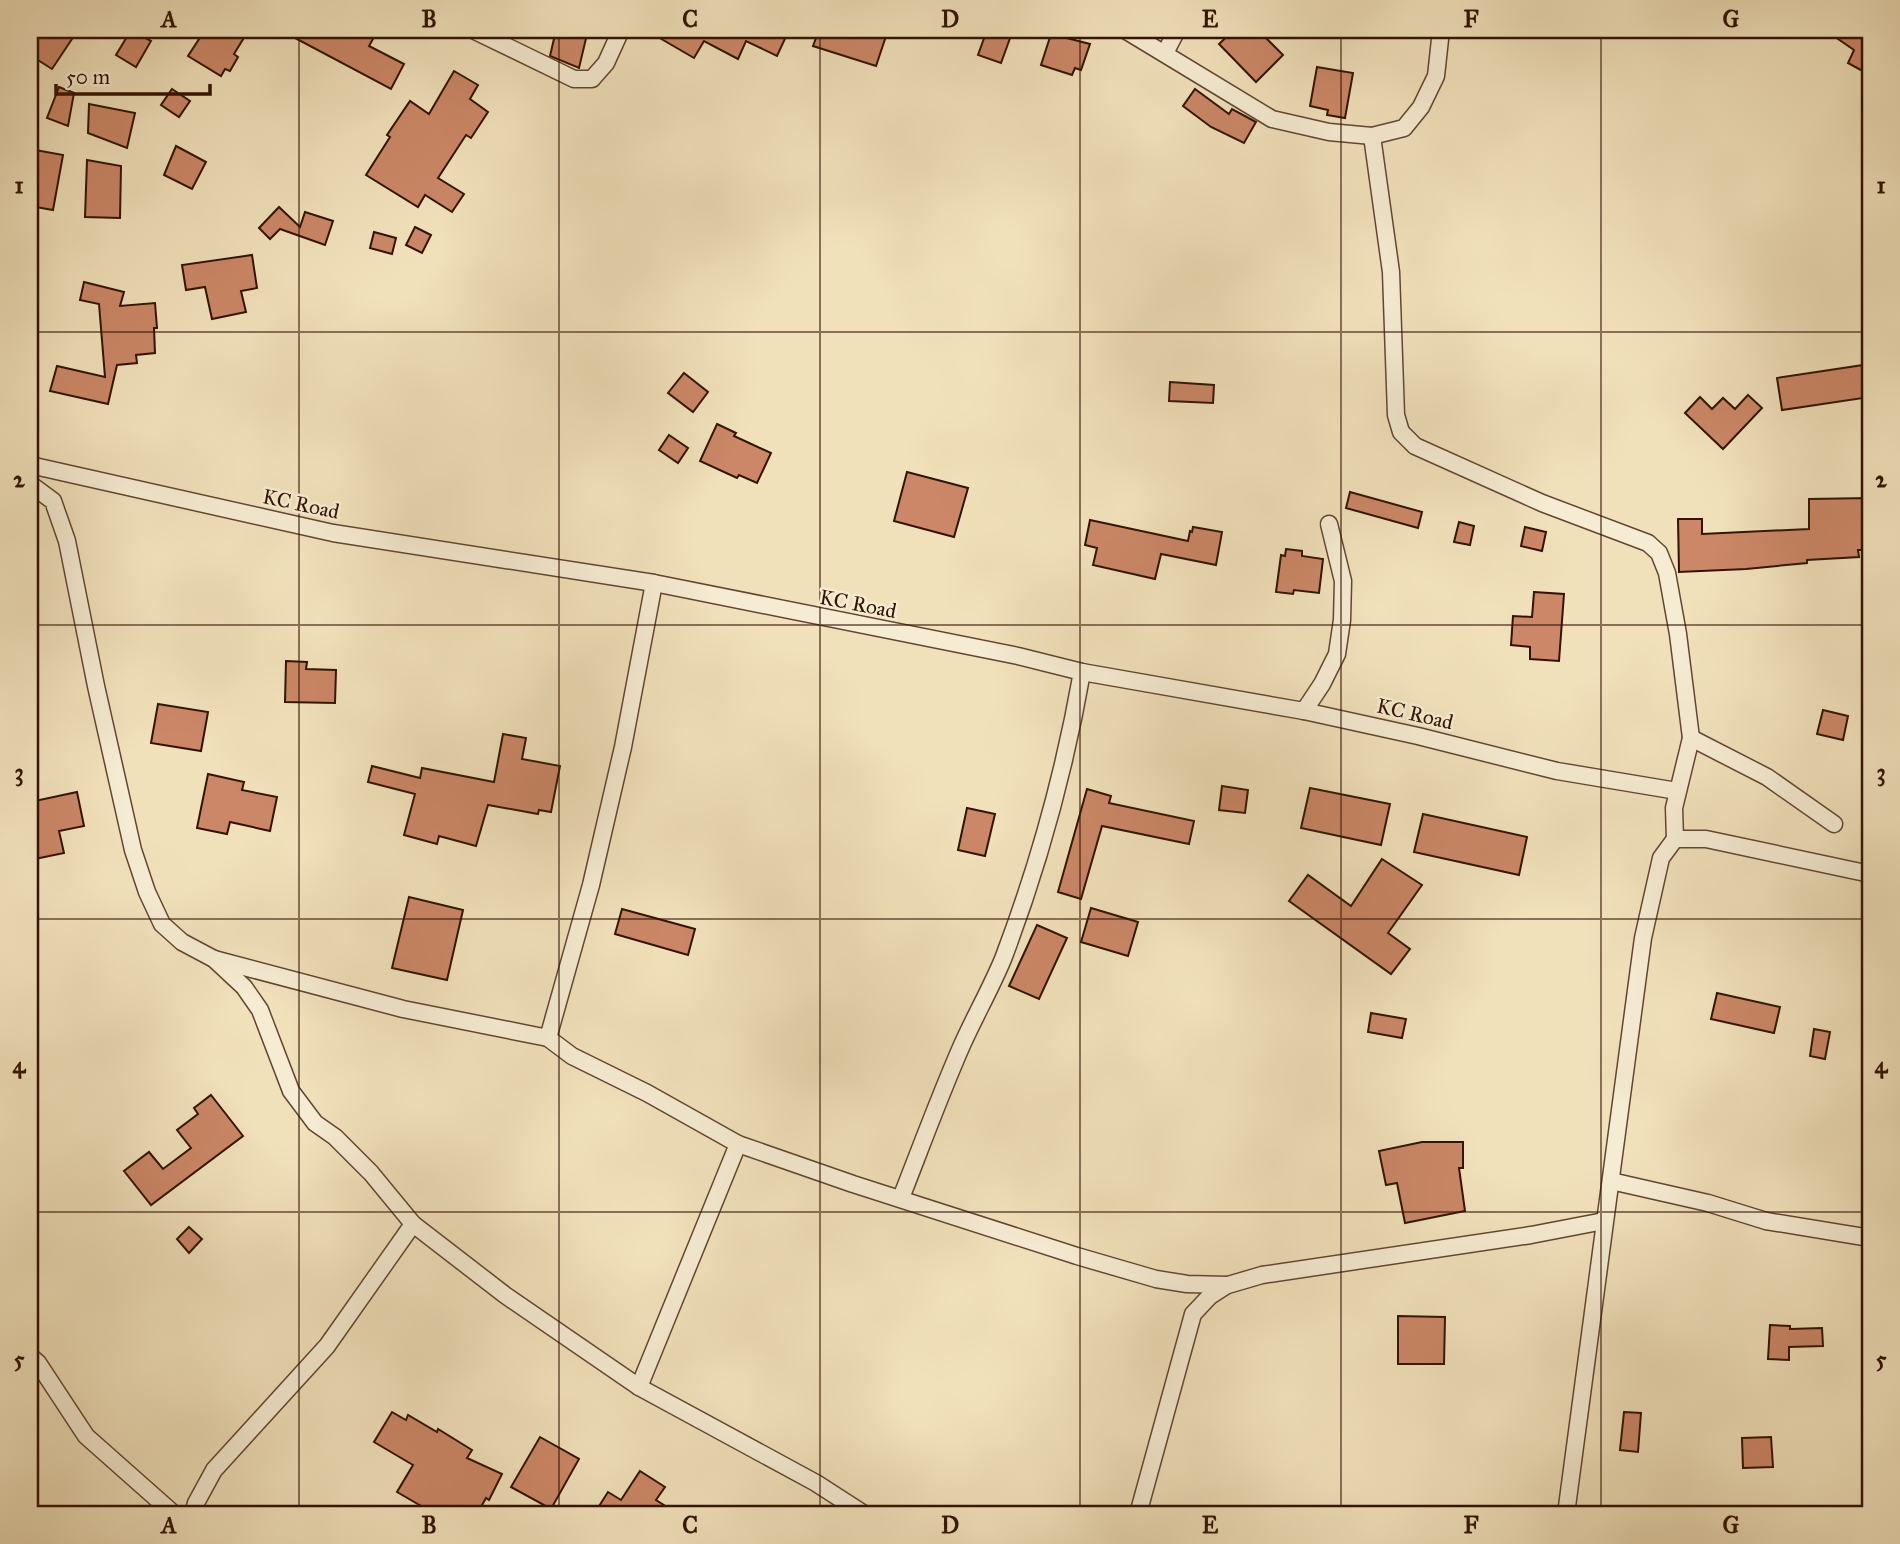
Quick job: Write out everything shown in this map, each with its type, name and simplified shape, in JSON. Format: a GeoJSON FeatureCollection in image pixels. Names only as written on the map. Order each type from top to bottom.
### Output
{"type":"FeatureCollection","features":[{"type":"Feature","properties":{"kind":"street"},"geometry":{"type":"LineString","coordinates":[[473,30],[574,79],[592,79],[606,63],[621,30]]}},
{"type":"Feature","properties":{"kind":"street"},"geometry":{"type":"LineString","coordinates":[[1125,30],[1272,119],[1328,132],[1372,136],[1404,128],[1421,107],[1436,76],[1441,30]]}},
{"type":"Feature","properties":{"kind":"street"},"geometry":{"type":"LineString","coordinates":[[1165,53],[1177,30]]}},
{"type":"Feature","properties":{"kind":"street"},"geometry":{"type":"LineString","coordinates":[[1372,136],[1391,272],[1396,415],[1401,432],[1415,446],[1542,503],[1647,543],[1658,553],[1667,573],[1678,634],[1691,738],[1674,808],[1675,839],[1661,858],[1643,938],[1566,1514]]}},
{"type":"Feature","properties":{"kind":"street","name":"KC Road"},"geometry":{"type":"LineString","coordinates":[[30,465],[333,533],[654,583],[1018,656],[1082,672],[1304,711],[1557,771],[1677,790]]}},
{"type":"Feature","properties":{"kind":"street"},"geometry":{"type":"LineString","coordinates":[[30,484],[54,501],[67,541],[133,850],[147,892],[163,925],[182,942],[214,959],[403,1009],[548,1038],[572,1056],[647,1093],[738,1144],[983,1227],[1156,1279],[1187,1284],[1228,1285]]}},
{"type":"Feature","properties":{"kind":"street"},"geometry":{"type":"LineString","coordinates":[[1304,711],[1337,654],[1342,620],[1343,581],[1329,524]]}},
{"type":"Feature","properties":{"kind":"street"},"geometry":{"type":"LineString","coordinates":[[548,1038],[591,885],[618,772],[654,583]]}},
{"type":"Feature","properties":{"kind":"street"},"geometry":{"type":"LineString","coordinates":[[901,1198],[962,1047],[1002,960],[1059,778],[1082,672]]}},
{"type":"Feature","properties":{"kind":"street"},"geometry":{"type":"LineString","coordinates":[[1691,738],[1767,777],[1834,824]]}},
{"type":"Feature","properties":{"kind":"street"},"geometry":{"type":"LineString","coordinates":[[1675,839],[1706,839],[1870,874]]}},
{"type":"Feature","properties":{"kind":"street"},"geometry":{"type":"LineString","coordinates":[[214,959],[244,987],[260,1010],[291,1091],[315,1123],[344,1146],[371,1173],[413,1224],[505,1295],[639,1387],[816,1483],[864,1514]]}},
{"type":"Feature","properties":{"kind":"street"},"geometry":{"type":"LineString","coordinates":[[639,1387],[738,1144]]}},
{"type":"Feature","properties":{"kind":"street"},"geometry":{"type":"LineString","coordinates":[[1611,1181],[1708,1203],[1766,1221],[1870,1238]]}},
{"type":"Feature","properties":{"kind":"street"},"geometry":{"type":"LineString","coordinates":[[1138,1514],[1194,1314],[1210,1296],[1228,1285],[1262,1275],[1604,1221]]}},
{"type":"Feature","properties":{"kind":"street"},"geometry":{"type":"LineString","coordinates":[[193,1514],[214,1470],[327,1346],[413,1224]]}},
{"type":"Feature","properties":{"kind":"street"},"geometry":{"type":"LineString","coordinates":[[30,1356],[38,1363],[86,1436],[174,1514]]}},
{"type":"Feature","properties":{"kind":"building"},"geometry":{"type":"Polygon","coordinates":[[[30,30],[78,30],[52,69],[30,55],[30,30]]]}},
{"type":"Feature","properties":{"kind":"building"},"geometry":{"type":"Polygon","coordinates":[[[131,30],[151,41],[136,67],[116,55],[131,30]]]}},
{"type":"Feature","properties":{"kind":"building"},"geometry":{"type":"Polygon","coordinates":[[[205,30],[235,30],[245,36],[234,54],[238,57],[230,71],[225,69],[221,76],[188,56],[205,30]]]}},
{"type":"Feature","properties":{"kind":"building"},"geometry":{"type":"Polygon","coordinates":[[[280,30],[378,30],[369,46],[404,64],[391,89],[280,30]]]}},
{"type":"Feature","properties":{"kind":"building"},"geometry":{"type":"Polygon","coordinates":[[[556,30],[588,30],[579,68],[550,56],[556,30]]]}},
{"type":"Feature","properties":{"kind":"building"},"geometry":{"type":"Polygon","coordinates":[[[646,30],[789,30],[777,56],[746,41],[738,59],[704,41],[694,58],[646,30]]]}},
{"type":"Feature","properties":{"kind":"building"},"geometry":{"type":"Polygon","coordinates":[[[819,30],[888,30],[876,66],[813,46],[819,30]]]}},
{"type":"Feature","properties":{"kind":"building"},"geometry":{"type":"Polygon","coordinates":[[[987,30],[1013,30],[1001,63],[978,55],[987,30]]]}},
{"type":"Feature","properties":{"kind":"building"},"geometry":{"type":"Polygon","coordinates":[[[1234,30],[1258,30],[1283,55],[1256,82],[1219,44],[1234,30]]]}},
{"type":"Feature","properties":{"kind":"building"},"geometry":{"type":"Polygon","coordinates":[[[1825,30],[1870,30],[1870,75],[1848,63],[1854,50],[1825,30]]]}},
{"type":"Feature","properties":{"kind":"building"},"geometry":{"type":"Polygon","coordinates":[[[1051,34],[1090,44],[1081,70],[1075,68],[1072,75],[1041,65],[1051,34]]]}},
{"type":"Feature","properties":{"kind":"building"},"geometry":{"type":"Polygon","coordinates":[[[1317,67],[1353,73],[1345,118],[1327,115],[1328,110],[1310,106],[1317,67]]]}},
{"type":"Feature","properties":{"kind":"building"},"geometry":{"type":"Polygon","coordinates":[[[454,71],[478,85],[470,99],[488,112],[471,138],[466,135],[438,178],[464,194],[452,212],[425,195],[418,207],[366,175],[390,137],[387,135],[410,101],[429,114],[454,71]]]}},
{"type":"Feature","properties":{"kind":"building"},"geometry":{"type":"Polygon","coordinates":[[[59,87],[74,93],[68,126],[47,118],[59,87]]]}},
{"type":"Feature","properties":{"kind":"building"},"geometry":{"type":"Polygon","coordinates":[[[172,89],[190,101],[179,117],[161,105],[172,89]]]}},
{"type":"Feature","properties":{"kind":"building"},"geometry":{"type":"Polygon","coordinates":[[[1195,89],[1229,114],[1232,109],[1256,122],[1244,143],[1211,127],[1183,106],[1195,89]]]}},
{"type":"Feature","properties":{"kind":"building"},"geometry":{"type":"Polygon","coordinates":[[[89,104],[135,113],[127,148],[88,133],[89,104]]]}},
{"type":"Feature","properties":{"kind":"building"},"geometry":{"type":"Polygon","coordinates":[[[176,146],[206,162],[192,189],[164,175],[176,146]]]}},
{"type":"Feature","properties":{"kind":"building"},"geometry":{"type":"Polygon","coordinates":[[[30,149],[63,155],[53,210],[30,206],[30,149]]]}},
{"type":"Feature","properties":{"kind":"building"},"geometry":{"type":"Polygon","coordinates":[[[87,160],[121,166],[120,218],[85,217],[87,160]]]}},
{"type":"Feature","properties":{"kind":"building"},"geometry":{"type":"Polygon","coordinates":[[[279,207],[300,227],[305,212],[333,221],[325,245],[280,229],[270,239],[259,228],[279,207]]]}},
{"type":"Feature","properties":{"kind":"building"},"geometry":{"type":"Polygon","coordinates":[[[415,227],[431,235],[422,253],[406,245],[415,227]]]}},
{"type":"Feature","properties":{"kind":"building"},"geometry":{"type":"Polygon","coordinates":[[[374,232],[396,238],[392,254],[370,248],[374,232]]]}},
{"type":"Feature","properties":{"kind":"building"},"geometry":{"type":"Polygon","coordinates":[[[252,255],[257,288],[241,291],[246,312],[212,319],[205,287],[186,290],[182,265],[252,255]]]}},
{"type":"Feature","properties":{"kind":"building"},"geometry":{"type":"Polygon","coordinates":[[[84,282],[124,292],[120,306],[155,303],[155,353],[136,355],[137,363],[117,365],[108,404],[50,391],[57,366],[105,377],[99,304],[80,300],[84,282]]]}},
{"type":"Feature","properties":{"kind":"building"},"geometry":{"type":"Polygon","coordinates":[[[1870,364],[1870,397],[1782,410],[1777,378],[1870,364]]]}},
{"type":"Feature","properties":{"kind":"building"},"geometry":{"type":"Polygon","coordinates":[[[684,373],[708,392],[693,412],[668,393],[684,373]]]}},
{"type":"Feature","properties":{"kind":"building"},"geometry":{"type":"Polygon","coordinates":[[[1170,382],[1214,385],[1213,403],[1169,401],[1170,382]]]}},
{"type":"Feature","properties":{"kind":"building"},"geometry":{"type":"Polygon","coordinates":[[[1748,395],[1762,408],[1723,449],[1685,413],[1700,397],[1712,409],[1723,398],[1735,409],[1748,395]]]}},
{"type":"Feature","properties":{"kind":"building"},"geometry":{"type":"Polygon","coordinates":[[[717,424],[736,433],[734,436],[771,453],[757,483],[739,475],[737,478],[700,461],[717,424]]]}},
{"type":"Feature","properties":{"kind":"building"},"geometry":{"type":"Polygon","coordinates":[[[669,435],[688,448],[678,463],[659,450],[669,435]]]}},
{"type":"Feature","properties":{"kind":"building"},"geometry":{"type":"Polygon","coordinates":[[[907,472],[968,488],[954,537],[894,521],[907,472]]]}},
{"type":"Feature","properties":{"kind":"building"},"geometry":{"type":"Polygon","coordinates":[[[1350,492],[1422,512],[1418,528],[1346,508],[1350,492]]]}},
{"type":"Feature","properties":{"kind":"building"},"geometry":{"type":"Polygon","coordinates":[[[1870,498],[1870,550],[1858,550],[1859,557],[1807,560],[1807,563],[1746,569],[1679,572],[1678,519],[1702,519],[1702,534],[1809,529],[1809,499],[1870,498]]]}},
{"type":"Feature","properties":{"kind":"building"},"geometry":{"type":"Polygon","coordinates":[[[1090,520],[1188,541],[1193,527],[1222,532],[1216,565],[1161,554],[1155,579],[1093,565],[1097,548],[1085,545],[1090,520]]]}},
{"type":"Feature","properties":{"kind":"building"},"geometry":{"type":"Polygon","coordinates":[[[1459,522],[1474,526],[1470,545],[1454,542],[1459,522]]]}},
{"type":"Feature","properties":{"kind":"building"},"geometry":{"type":"Polygon","coordinates":[[[1525,527],[1546,532],[1542,551],[1521,546],[1525,527]]]}},
{"type":"Feature","properties":{"kind":"building"},"geometry":{"type":"Polygon","coordinates":[[[1286,549],[1302,551],[1302,556],[1323,559],[1319,593],[1294,590],[1293,594],[1276,592],[1281,555],[1285,556],[1286,549]]]}},
{"type":"Feature","properties":{"kind":"building"},"geometry":{"type":"Polygon","coordinates":[[[1534,592],[1564,594],[1559,661],[1530,659],[1530,647],[1511,645],[1513,616],[1532,617],[1534,592]]]}},
{"type":"Feature","properties":{"kind":"building"},"geometry":{"type":"Polygon","coordinates":[[[286,661],[307,662],[306,669],[336,670],[335,703],[285,702],[286,661]]]}},
{"type":"Feature","properties":{"kind":"building"},"geometry":{"type":"Polygon","coordinates":[[[158,704],[208,712],[201,751],[151,743],[158,704]]]}},
{"type":"Feature","properties":{"kind":"building"},"geometry":{"type":"Polygon","coordinates":[[[1823,710],[1848,716],[1843,740],[1817,734],[1823,710]]]}},
{"type":"Feature","properties":{"kind":"building"},"geometry":{"type":"Polygon","coordinates":[[[503,734],[526,738],[522,759],[560,766],[551,812],[539,810],[538,814],[488,805],[476,846],[439,836],[437,844],[404,835],[415,794],[368,782],[372,766],[420,778],[422,768],[494,782],[503,734]]]}},
{"type":"Feature","properties":{"kind":"building"},"geometry":{"type":"Polygon","coordinates":[[[208,774],[244,782],[242,790],[277,797],[270,831],[230,822],[227,834],[197,828],[208,774]]]}},
{"type":"Feature","properties":{"kind":"building"},"geometry":{"type":"Polygon","coordinates":[[[1222,786],[1248,790],[1245,813],[1219,810],[1222,786]]]}},
{"type":"Feature","properties":{"kind":"building"},"geometry":{"type":"Polygon","coordinates":[[[1310,788],[1390,804],[1381,845],[1301,828],[1310,788]]]}},
{"type":"Feature","properties":{"kind":"building"},"geometry":{"type":"Polygon","coordinates":[[[1087,789],[1111,796],[1109,803],[1194,821],[1189,844],[1102,826],[1081,899],[1058,892],[1087,789]]]}},
{"type":"Feature","properties":{"kind":"building"},"geometry":{"type":"Polygon","coordinates":[[[77,792],[84,826],[59,831],[64,853],[30,860],[30,802],[77,792]]]}},
{"type":"Feature","properties":{"kind":"building"},"geometry":{"type":"Polygon","coordinates":[[[967,808],[995,814],[985,856],[958,850],[967,808]]]}},
{"type":"Feature","properties":{"kind":"building"},"geometry":{"type":"Polygon","coordinates":[[[1423,814],[1527,837],[1519,875],[1414,852],[1423,814]]]}},
{"type":"Feature","properties":{"kind":"building"},"geometry":{"type":"Polygon","coordinates":[[[1382,859],[1422,885],[1388,933],[1410,949],[1391,974],[1289,901],[1308,875],[1351,906],[1382,859]]]}},
{"type":"Feature","properties":{"kind":"building"},"geometry":{"type":"Polygon","coordinates":[[[409,897],[463,910],[447,980],[392,968],[409,897]]]}},
{"type":"Feature","properties":{"kind":"building"},"geometry":{"type":"Polygon","coordinates":[[[1091,908],[1138,922],[1128,956],[1081,942],[1091,908]]]}},
{"type":"Feature","properties":{"kind":"building"},"geometry":{"type":"Polygon","coordinates":[[[622,909],[695,929],[688,955],[615,934],[622,909]]]}},
{"type":"Feature","properties":{"kind":"building"},"geometry":{"type":"Polygon","coordinates":[[[1037,925],[1067,938],[1039,999],[1009,986],[1037,925]]]}},
{"type":"Feature","properties":{"kind":"building"},"geometry":{"type":"Polygon","coordinates":[[[1717,993],[1780,1007],[1774,1033],[1711,1019],[1717,993]]]}},
{"type":"Feature","properties":{"kind":"building"},"geometry":{"type":"Polygon","coordinates":[[[1371,1013],[1406,1019],[1402,1038],[1368,1032],[1371,1013]]]}},
{"type":"Feature","properties":{"kind":"building"},"geometry":{"type":"Polygon","coordinates":[[[1814,1029],[1830,1032],[1825,1059],[1810,1056],[1814,1029]]]}},
{"type":"Feature","properties":{"kind":"building"},"geometry":{"type":"Polygon","coordinates":[[[211,1095],[243,1136],[151,1205],[124,1171],[149,1152],[163,1169],[191,1148],[177,1130],[198,1114],[194,1108],[211,1095]]]}},
{"type":"Feature","properties":{"kind":"building"},"geometry":{"type":"Polygon","coordinates":[[[1422,1142],[1463,1142],[1463,1168],[1459,1168],[1465,1211],[1405,1223],[1397,1183],[1386,1185],[1379,1151],[1422,1142]]]}},
{"type":"Feature","properties":{"kind":"building"},"geometry":{"type":"Polygon","coordinates":[[[189,1227],[202,1239],[189,1253],[177,1239],[189,1227]]]}},
{"type":"Feature","properties":{"kind":"building"},"geometry":{"type":"Polygon","coordinates":[[[1398,1316],[1445,1317],[1444,1364],[1398,1364],[1398,1316]]]}},
{"type":"Feature","properties":{"kind":"building"},"geometry":{"type":"Polygon","coordinates":[[[1770,1325],[1790,1326],[1790,1329],[1822,1328],[1823,1346],[1789,1347],[1789,1360],[1768,1359],[1770,1325]]]}},
{"type":"Feature","properties":{"kind":"building"},"geometry":{"type":"Polygon","coordinates":[[[392,1412],[406,1420],[408,1415],[437,1432],[438,1429],[472,1450],[467,1458],[502,1474],[489,1500],[486,1498],[477,1514],[435,1514],[397,1492],[413,1465],[374,1442],[392,1412]]]}},
{"type":"Feature","properties":{"kind":"building"},"geometry":{"type":"Polygon","coordinates":[[[1624,1412],[1641,1413],[1638,1452],[1620,1450],[1624,1412]]]}},
{"type":"Feature","properties":{"kind":"building"},"geometry":{"type":"Polygon","coordinates":[[[540,1437],[579,1459],[551,1509],[511,1487],[540,1437]]]}},
{"type":"Feature","properties":{"kind":"building"},"geometry":{"type":"Polygon","coordinates":[[[1771,1437],[1773,1467],[1743,1468],[1742,1438],[1771,1437]]]}},
{"type":"Feature","properties":{"kind":"building"},"geometry":{"type":"Polygon","coordinates":[[[640,1471],[665,1487],[656,1500],[678,1514],[594,1514],[608,1492],[621,1500],[640,1471]]]}}]}
